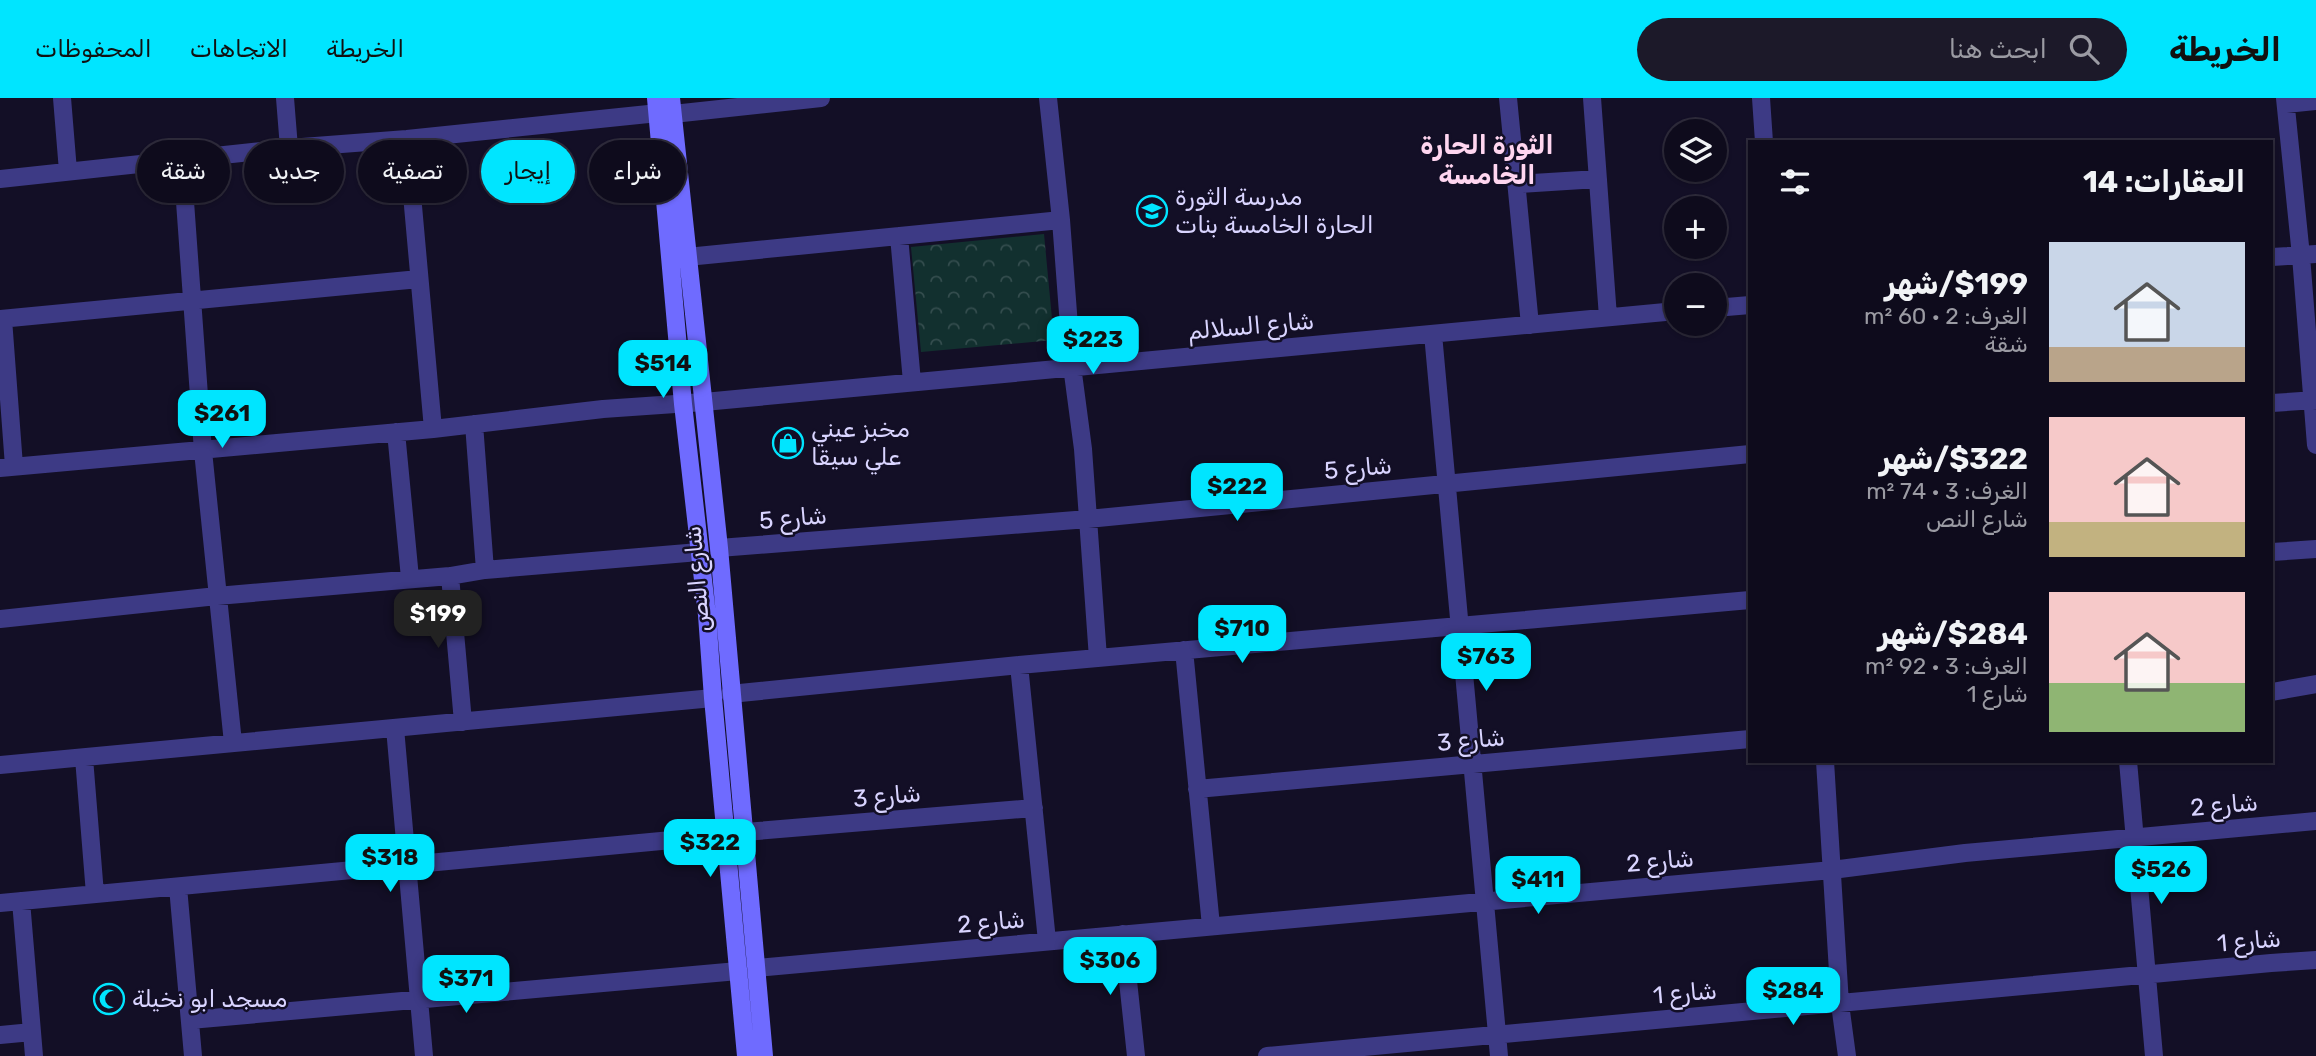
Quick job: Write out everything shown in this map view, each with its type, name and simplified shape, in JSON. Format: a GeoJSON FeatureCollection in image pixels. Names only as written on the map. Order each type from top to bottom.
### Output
{"type":"FeatureCollection","features":[{"type":"Feature","properties":{"kind":"main road","name":"شارع النص"},"geometry":{"type":"LineString","coordinates":[[665,106],[687,257],[719,548],[725,835],[746,1056]]}},
{"type":"Feature","properties":{"kind":"main road","name":"شارع النص"},"geometry":{"type":"LineString","coordinates":[[665,106],[683,404],[707,615],[745,832],[764,1056]]}},
{"type":"Feature","properties":{"kind":"street"},"geometry":{"type":"LineString","coordinates":[[62,98],[68,171]]}},
{"type":"Feature","properties":{"kind":"street"},"geometry":{"type":"LineString","coordinates":[[285,98],[288,140]]}},
{"type":"Feature","properties":{"kind":"street"},"geometry":{"type":"LineString","coordinates":[[344,144],[407,139],[665,106],[821,98]]}},
{"type":"Feature","properties":{"kind":"street"},"geometry":{"type":"LineString","coordinates":[[1048,98],[1072,366],[1083,449],[1098,658]]}},
{"type":"Feature","properties":{"kind":"street"},"geometry":{"type":"LineString","coordinates":[[1508,98],[1530,325]]}},
{"type":"Feature","properties":{"kind":"street"},"geometry":{"type":"LineString","coordinates":[[1592,98],[1608,317]]}},
{"type":"Feature","properties":{"kind":"street"},"geometry":{"type":"LineString","coordinates":[[1760,98],[1764,140]]}},
{"type":"Feature","properties":{"kind":"street"},"geometry":{"type":"LineString","coordinates":[[2316,101],[2286,101],[2309,255],[2316,445]]}},
{"type":"Feature","properties":{"kind":"street"},"geometry":{"type":"LineString","coordinates":[[407,139],[433,429]]}},
{"type":"Feature","properties":{"kind":"street"},"geometry":{"type":"LineString","coordinates":[[0,179],[137,164]]}},
{"type":"Feature","properties":{"kind":"street"},"geometry":{"type":"LineString","coordinates":[[1518,184],[1598,178]]}},
{"type":"Feature","properties":{"kind":"street"},"geometry":{"type":"LineString","coordinates":[[185,203],[203,451],[233,743]]}},
{"type":"Feature","properties":{"kind":"street"},"geometry":{"type":"LineString","coordinates":[[687,257],[1061,220]]}},
{"type":"Feature","properties":{"kind":"street"},"geometry":{"type":"LineString","coordinates":[[899,236],[912,382]]}},
{"type":"Feature","properties":{"kind":"street"},"geometry":{"type":"LineString","coordinates":[[2273,257],[2309,255]]}},
{"type":"Feature","properties":{"kind":"street"},"geometry":{"type":"LineString","coordinates":[[7,467],[1,319],[419,279]]}},
{"type":"Feature","properties":{"kind":"street"},"geometry":{"type":"LineString","coordinates":[[1727,307],[1748,305]]}},
{"type":"Feature","properties":{"kind":"street","name":"شارع السلالم"},"geometry":{"type":"LineString","coordinates":[[7,467],[203,451],[433,429],[603,409],[683,404],[1664,312]]}},
{"type":"Feature","properties":{"kind":"street"},"geometry":{"type":"LineString","coordinates":[[1433,334],[1499,1056]]}},
{"type":"Feature","properties":{"kind":"street"},"geometry":{"type":"LineString","coordinates":[[2273,403],[2314,400]]}},
{"type":"Feature","properties":{"kind":"street"},"geometry":{"type":"LineString","coordinates":[[474,424],[485,570]]}},
{"type":"Feature","properties":{"kind":"street"},"geometry":{"type":"LineString","coordinates":[[396,432],[410,579]]}},
{"type":"Feature","properties":{"kind":"street","name":"شارع 5"},"geometry":{"type":"LineString","coordinates":[[719,548],[1088,519],[1748,454]]}},
{"type":"Feature","properties":{"kind":"street"},"geometry":{"type":"LineString","coordinates":[[2273,552],[2316,550]]}},
{"type":"Feature","properties":{"kind":"street"},"geometry":{"type":"LineString","coordinates":[[0,619],[217,596],[450,576],[485,570],[699,552]]}},
{"type":"Feature","properties":{"kind":"street"},"geometry":{"type":"LineString","coordinates":[[450,576],[463,722]]}},
{"type":"Feature","properties":{"kind":"street"},"geometry":{"type":"LineString","coordinates":[[0,760],[84,758],[1019,665],[1748,600]]}},
{"type":"Feature","properties":{"kind":"street"},"geometry":{"type":"LineString","coordinates":[[1184,650],[1211,926]]}},
{"type":"Feature","properties":{"kind":"street"},"geometry":{"type":"LineString","coordinates":[[1019,665],[1046,941]]}},
{"type":"Feature","properties":{"kind":"street"},"geometry":{"type":"LineString","coordinates":[[2273,692],[2316,684]]}},
{"type":"Feature","properties":{"kind":"street"},"geometry":{"type":"LineString","coordinates":[[395,728],[424,1056]]}},
{"type":"Feature","properties":{"kind":"street","name":"شارع 3"},"geometry":{"type":"LineString","coordinates":[[1197,789],[1748,739]]}},
{"type":"Feature","properties":{"kind":"street"},"geometry":{"type":"LineString","coordinates":[[84,758],[95,894]]}},
{"type":"Feature","properties":{"kind":"street"},"geometry":{"type":"LineString","coordinates":[[1825,763],[1840,1004],[1847,1056]]}},
{"type":"Feature","properties":{"kind":"street"},"geometry":{"type":"LineString","coordinates":[[2128,763],[2154,1056]]}},
{"type":"Feature","properties":{"kind":"street","name":"شارع 3"},"geometry":{"type":"LineString","coordinates":[[745,832],[1034,808]]}},
{"type":"Feature","properties":{"kind":"street","name":"شارع 2"},"geometry":{"type":"LineString","coordinates":[[757,968],[1832,870],[1965,853],[2316,821]]}},
{"type":"Feature","properties":{"kind":"street"},"geometry":{"type":"LineString","coordinates":[[0,903],[725,835]]}},
{"type":"Feature","properties":{"kind":"street"},"geometry":{"type":"LineString","coordinates":[[178,887],[193,1056]]}},
{"type":"Feature","properties":{"kind":"street"},"geometry":{"type":"LineString","coordinates":[[21,901],[34,1056]]}},
{"type":"Feature","properties":{"kind":"street"},"geometry":{"type":"LineString","coordinates":[[1123,934],[1136,1056]]}},
{"type":"Feature","properties":{"kind":"street","name":"شارع 1"},"geometry":{"type":"LineString","coordinates":[[1267,1056],[2316,960]]}},
{"type":"Feature","properties":{"kind":"street"},"geometry":{"type":"LineString","coordinates":[[190,1020],[738,971]]}},
{"type":"Feature","properties":{"kind":"street"},"geometry":{"type":"LineString","coordinates":[[0,1035],[32,1032]]}},
{"type":"Feature","properties":{"kind":"green space"},"geometry":{"type":"Polygon","coordinates":[[[1044,234],[1054,340],[921,352],[911,247],[1044,234]]]}},
{"type":"Feature","properties":{"kind":"place","name":"مدرسة الثورة الحارة الخامسة بنات"},"geometry":{"type":"Point","coordinates":[1152,211]}},
{"type":"Feature","properties":{"kind":"place","name":"مخبز عيني علي سيقا"},"geometry":{"type":"Point","coordinates":[788,443]}},
{"type":"Feature","properties":{"kind":"place","name":"مسجد ابو نخيلة"},"geometry":{"type":"Point","coordinates":[109,999]}},
{"type":"Feature","properties":{"kind":"district","name":"الثورة الحارة الخامسة"},"geometry":{"type":"Point","coordinates":[1487,160]}}]}
